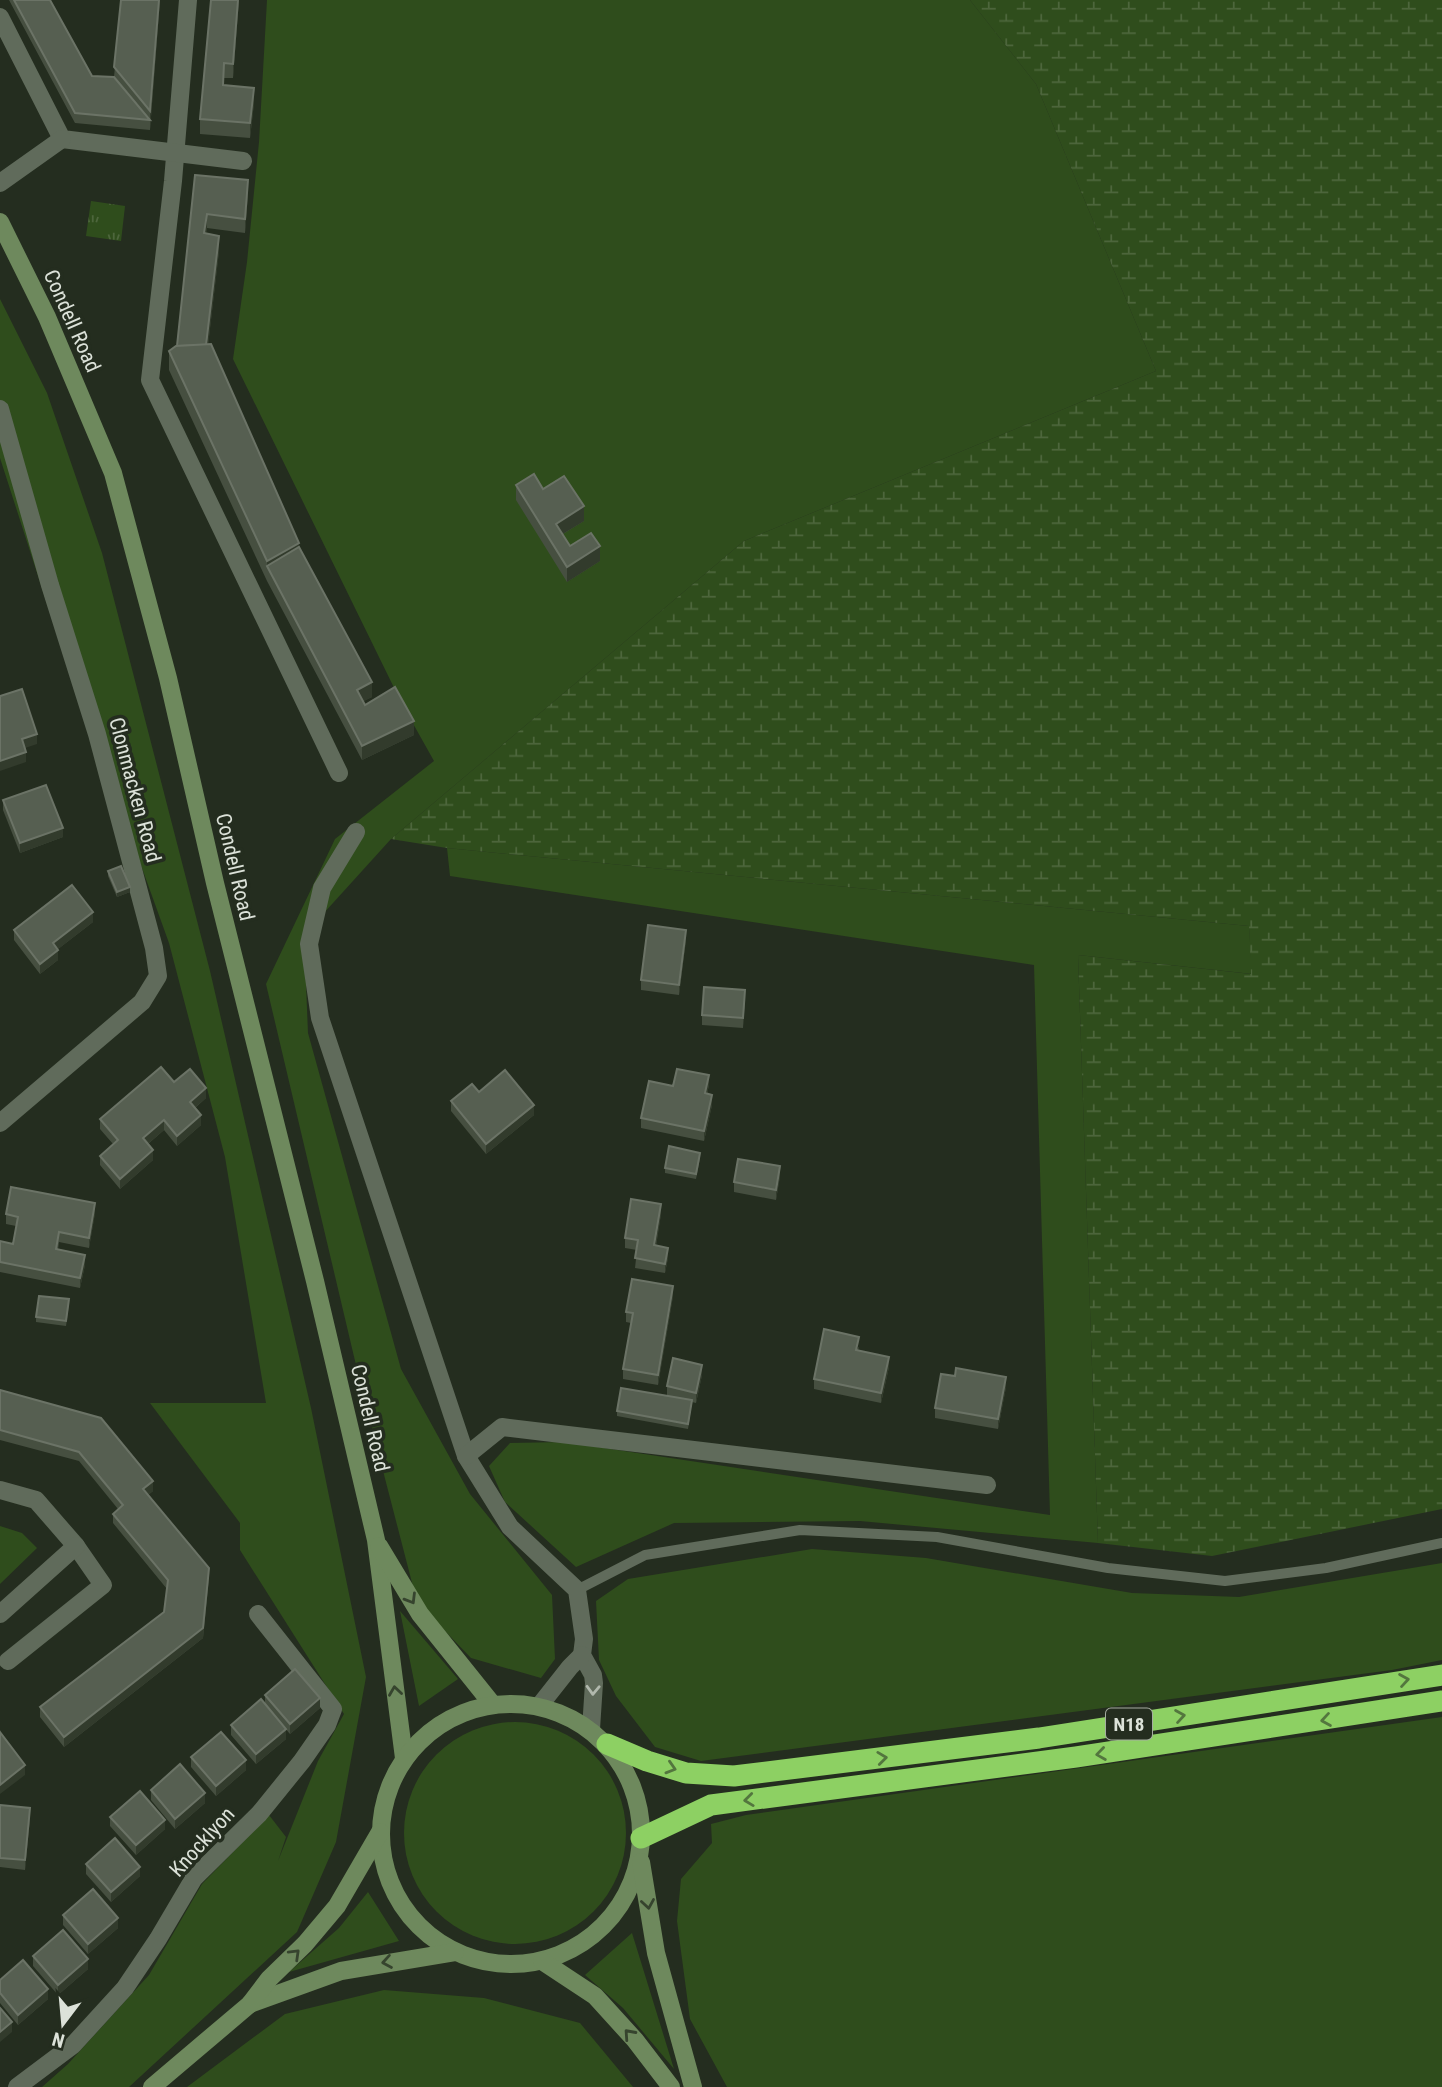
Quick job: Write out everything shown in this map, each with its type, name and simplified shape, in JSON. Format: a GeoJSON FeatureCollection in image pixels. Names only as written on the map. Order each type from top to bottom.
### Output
{"type":"FeatureCollection","features":[{"type":"Feature","properties":{"kind":"highway","name":"N18"},"geometry":{"type":"LineString","coordinates":[[607,1744],[647,1761],[686,1773],[734,1776],[1039,1738],[1442,1675]]}},
{"type":"Feature","properties":{"kind":"highway","name":"N18"},"geometry":{"type":"LineString","coordinates":[[641,1847],[711,1805],[1076,1757],[1442,1701]]}},
{"type":"Feature","properties":{"kind":"main road","name":"Condell Road"},"geometry":{"type":"LineString","coordinates":[[0,222],[47,317],[113,473],[168,678],[218,896],[376,1540]]}},
{"type":"Feature","properties":{"kind":"main road"},"geometry":{"type":"LineString","coordinates":[[376,1540],[420,1614],[493,1705]]}},
{"type":"Feature","properties":{"kind":"main road"},"geometry":{"type":"LineString","coordinates":[[376,1540],[404,1758]]}},
{"type":"Feature","properties":{"kind":"main road"},"geometry":{"type":"LineString","coordinates":[[641,1847],[632,1884],[617,1911],[603,1926],[571,1950],[542,1961],[513,1965],[483,1962],[455,1952],[429,1936],[408,1915],[392,1890],[383,1862],[380,1832],[383,1806],[391,1781],[404,1758],[429,1733],[459,1715],[493,1705],[540,1706],[568,1714],[592,1728],[607,1744],[627,1775],[638,1806],[656,1954],[693,2087]]}},
{"type":"Feature","properties":{"kind":"main road"},"geometry":{"type":"LineString","coordinates":[[152,2087],[250,2004],[269,1979],[305,1944],[337,1906],[380,1832]]}},
{"type":"Feature","properties":{"kind":"main road"},"geometry":{"type":"LineString","coordinates":[[250,2004],[341,1971],[455,1952]]}},
{"type":"Feature","properties":{"kind":"main road"},"geometry":{"type":"LineString","coordinates":[[542,1961],[595,1996],[635,2040],[671,2087]]}},
{"type":"Feature","properties":{"kind":"street"},"geometry":{"type":"LineString","coordinates":[[188,0],[175,154],[150,380],[339,773]]}},
{"type":"Feature","properties":{"kind":"street"},"geometry":{"type":"LineString","coordinates":[[0,17],[62,139]]}},
{"type":"Feature","properties":{"kind":"street"},"geometry":{"type":"LineString","coordinates":[[0,183],[62,139],[243,161]]}},
{"type":"Feature","properties":{"kind":"street","name":"Clonmacken Road"},"geometry":{"type":"LineString","coordinates":[[0,409],[50,585],[97,734],[154,948],[158,976],[142,1002],[0,1123]]}},
{"type":"Feature","properties":{"kind":"street"},"geometry":{"type":"LineString","coordinates":[[356,832],[322,888],[310,944],[320,1018],[466,1456],[509,1527],[577,1590],[584,1639],[582,1655],[593,1675],[592,1728]]}},
{"type":"Feature","properties":{"kind":"street"},"geometry":{"type":"LineString","coordinates":[[466,1456],[502,1427],[987,1485]]}},
{"type":"Feature","properties":{"kind":"street"},"geometry":{"type":"LineString","coordinates":[[0,1490],[36,1500],[76,1546],[103,1585],[8,1661]]}},
{"type":"Feature","properties":{"kind":"street"},"geometry":{"type":"LineString","coordinates":[[0,1614],[76,1546]]}},
{"type":"Feature","properties":{"kind":"street","name":"Knocklyon"},"geometry":{"type":"LineString","coordinates":[[17,2087],[73,2045],[125,1988],[194,1878],[258,1814],[302,1761],[327,1725],[333,1709],[258,1614]]}},
{"type":"Feature","properties":{"kind":"street"},"geometry":{"type":"LineString","coordinates":[[540,1706],[582,1655]]}},
{"type":"Feature","properties":{"kind":"lane"},"geometry":{"type":"LineString","coordinates":[[577,1590],[645,1555],[800,1530],[937,1537],[1108,1569],[1225,1581],[1326,1568],[1442,1543]]}},
{"type":"Feature","properties":{"kind":"green space"},"geometry":{"type":"Polygon","coordinates":[[[267,0],[970,0],[1036,84],[1156,371],[744,541],[391,839],[304,935],[308,1033],[401,1369],[470,1494],[552,1595],[555,1659],[541,1678],[471,1658],[417,1602],[360,1382],[266,984],[335,839],[434,761],[402,704],[233,359],[247,262],[259,142],[267,0]]]}},
{"type":"Feature","properties":{"kind":"green space"},"geometry":{"type":"Polygon","coordinates":[[[970,0],[1442,0],[1442,1509],[1212,1556],[1098,1543],[1078,955],[1251,974],[1249,926],[447,848],[391,839],[744,541],[1156,371],[1036,84],[970,0]]]}},
{"type":"Feature","properties":{"kind":"green space"},"geometry":{"type":"Polygon","coordinates":[[[91,201],[125,206],[121,241],[86,236],[91,201]]]}},
{"type":"Feature","properties":{"kind":"green space"},"geometry":{"type":"Polygon","coordinates":[[[0,299],[47,393],[102,553],[210,971],[311,1408],[366,1677],[336,1842],[297,1932],[129,2087],[42,2087],[68,2064],[149,1975],[202,1884],[269,1815],[286,1837],[278,1861],[318,1761],[344,1714],[240,1550],[240,1523],[150,1403],[266,1403],[225,1157],[169,943],[48,607],[0,458],[0,299]]]}},
{"type":"Feature","properties":{"kind":"green space"},"geometry":{"type":"Polygon","coordinates":[[[447,848],[1249,926],[1252,974],[1078,955],[1098,1543],[860,1521],[674,1523],[576,1567],[505,1502],[489,1466],[510,1443],[564,1442],[1050,1515],[1034,965],[450,876],[447,848]]]}},
{"type":"Feature","properties":{"kind":"green space"},"geometry":{"type":"Polygon","coordinates":[[[0,1526],[22,1533],[37,1548],[0,1584],[0,1526]]]}},
{"type":"Feature","properties":{"kind":"green space"},"geometry":{"type":"Polygon","coordinates":[[[812,1549],[926,1558],[1132,1593],[1239,1597],[1442,1563],[1442,1660],[1392,1670],[701,1761],[655,1747],[616,1696],[599,1660],[596,1601],[628,1579],[812,1549]]]}},
{"type":"Feature","properties":{"kind":"green space"},"geometry":{"type":"Polygon","coordinates":[[[400,1611],[458,1679],[419,1706],[400,1611]]]}},
{"type":"Feature","properties":{"kind":"green space"},"geometry":{"type":"Polygon","coordinates":[[[1442,1717],[1442,2087],[727,2087],[690,2019],[677,1921],[681,1879],[712,1843],[711,1824],[746,1815],[1442,1717]]]}},
{"type":"Feature","properties":{"kind":"green space"},"geometry":{"type":"Polygon","coordinates":[[[526,1722],[558,1730],[577,1740],[594,1754],[608,1771],[618,1790],[626,1833],[618,1876],[608,1895],[594,1912],[577,1926],[547,1940],[504,1944],[483,1940],[462,1931],[444,1919],[429,1904],[408,1865],[404,1822],[408,1801],[417,1780],[429,1762],[444,1747],[483,1726],[526,1722]]]}},
{"type":"Feature","properties":{"kind":"green space"},"geometry":{"type":"Polygon","coordinates":[[[368,1892],[399,1941],[289,1972],[339,1928],[368,1892]]]}},
{"type":"Feature","properties":{"kind":"green space"},"geometry":{"type":"Polygon","coordinates":[[[632,1933],[674,2069],[623,2008],[585,1975],[632,1933]]]}},
{"type":"Feature","properties":{"kind":"green space"},"geometry":{"type":"Polygon","coordinates":[[[384,1990],[484,1998],[580,2023],[633,2087],[187,2087],[285,2014],[384,1990]]]}},
{"type":"Feature","properties":{"kind":"building"},"geometry":{"type":"Polygon","coordinates":[[[14,0],[50,0],[92,76],[114,77],[150,120],[75,113],[14,0]]]}},
{"type":"Feature","properties":{"kind":"building"},"geometry":{"type":"Polygon","coordinates":[[[121,0],[159,0],[150,111],[114,67],[121,0]]]}},
{"type":"Feature","properties":{"kind":"building"},"geometry":{"type":"Polygon","coordinates":[[[211,0],[238,0],[233,64],[224,63],[223,85],[254,88],[250,123],[200,119],[211,0]]]}},
{"type":"Feature","properties":{"kind":"building"},"geometry":{"type":"Polygon","coordinates":[[[195,175],[248,180],[245,219],[207,214],[204,233],[219,236],[206,345],[177,346],[195,175]]]}},
{"type":"Feature","properties":{"kind":"building"},"geometry":{"type":"Polygon","coordinates":[[[211,344],[299,543],[267,561],[169,351],[176,346],[211,344]]]}},
{"type":"Feature","properties":{"kind":"building"},"geometry":{"type":"Polygon","coordinates":[[[534,474],[543,489],[564,476],[584,506],[556,524],[570,546],[591,533],[600,546],[567,567],[516,485],[534,474]]]}},
{"type":"Feature","properties":{"kind":"building"},"geometry":{"type":"Polygon","coordinates":[[[299,547],[372,682],[357,690],[365,705],[395,687],[414,721],[362,746],[267,566],[299,547]]]}},
{"type":"Feature","properties":{"kind":"building"},"geometry":{"type":"Polygon","coordinates":[[[22,689],[37,734],[22,739],[26,752],[0,761],[0,696],[22,689]]]}},
{"type":"Feature","properties":{"kind":"building"},"geometry":{"type":"Polygon","coordinates":[[[46,785],[63,828],[20,843],[3,800],[46,785]]]}},
{"type":"Feature","properties":{"kind":"building"},"geometry":{"type":"Polygon","coordinates":[[[121,866],[130,887],[117,892],[108,871],[121,866]]]}},
{"type":"Feature","properties":{"kind":"building"},"geometry":{"type":"Polygon","coordinates":[[[72,885],[93,912],[53,943],[58,950],[40,964],[14,930],[72,885]]]}},
{"type":"Feature","properties":{"kind":"building"},"geometry":{"type":"Polygon","coordinates":[[[648,925],[686,930],[679,985],[641,980],[648,925]]]}},
{"type":"Feature","properties":{"kind":"building"},"geometry":{"type":"Polygon","coordinates":[[[704,987],[745,990],[743,1018],[702,1015],[704,987]]]}},
{"type":"Feature","properties":{"kind":"building"},"geometry":{"type":"Polygon","coordinates":[[[161,1067],[174,1082],[190,1069],[206,1088],[190,1102],[201,1115],[177,1136],[164,1120],[143,1138],[153,1150],[120,1179],[100,1156],[118,1140],[100,1119],[161,1067]]]}},
{"type":"Feature","properties":{"kind":"building"},"geometry":{"type":"Polygon","coordinates":[[[677,1069],[709,1075],[705,1093],[712,1095],[704,1131],[641,1118],[649,1081],[673,1086],[677,1069]]]}},
{"type":"Feature","properties":{"kind":"building"},"geometry":{"type":"Polygon","coordinates":[[[505,1070],[534,1105],[486,1144],[451,1101],[472,1084],[479,1092],[505,1070]]]}},
{"type":"Feature","properties":{"kind":"building"},"geometry":{"type":"Polygon","coordinates":[[[669,1146],[700,1153],[696,1174],[665,1168],[669,1146]]]}},
{"type":"Feature","properties":{"kind":"building"},"geometry":{"type":"Polygon","coordinates":[[[738,1159],[780,1166],[776,1190],[734,1182],[738,1159]]]}},
{"type":"Feature","properties":{"kind":"building"},"geometry":{"type":"Polygon","coordinates":[[[11,1187],[95,1203],[89,1238],[59,1232],[56,1249],[85,1255],[80,1278],[0,1262],[0,1241],[13,1244],[18,1217],[6,1214],[11,1187]]]}},
{"type":"Feature","properties":{"kind":"building"},"geometry":{"type":"Polygon","coordinates":[[[631,1199],[661,1204],[654,1245],[668,1248],[665,1264],[635,1258],[638,1240],[625,1238],[631,1199]]]}},
{"type":"Feature","properties":{"kind":"building"},"geometry":{"type":"Polygon","coordinates":[[[632,1279],[673,1286],[658,1375],[623,1369],[633,1313],[626,1312],[632,1279]]]}},
{"type":"Feature","properties":{"kind":"building"},"geometry":{"type":"Polygon","coordinates":[[[39,1296],[69,1299],[66,1321],[36,1317],[39,1296]]]}},
{"type":"Feature","properties":{"kind":"building"},"geometry":{"type":"Polygon","coordinates":[[[824,1329],[859,1337],[856,1350],[889,1357],[881,1393],[814,1379],[824,1329]]]}},
{"type":"Feature","properties":{"kind":"building"},"geometry":{"type":"Polygon","coordinates":[[[673,1358],[702,1365],[696,1393],[667,1386],[673,1358]]]}},
{"type":"Feature","properties":{"kind":"building"},"geometry":{"type":"Polygon","coordinates":[[[956,1368],[1006,1377],[998,1419],[935,1408],[941,1374],[955,1376],[956,1368]]]}},
{"type":"Feature","properties":{"kind":"building"},"geometry":{"type":"Polygon","coordinates":[[[621,1388],[692,1400],[688,1424],[617,1411],[621,1388]]]}},
{"type":"Feature","properties":{"kind":"building"},"geometry":{"type":"Polygon","coordinates":[[[0,1390],[101,1418],[153,1481],[143,1489],[209,1568],[203,1628],[64,1737],[40,1707],[164,1612],[168,1580],[113,1514],[123,1505],[79,1452],[0,1430],[0,1390]]]}},
{"type":"Feature","properties":{"kind":"building"},"geometry":{"type":"Polygon","coordinates":[[[295,1669],[320,1698],[290,1724],[265,1695],[295,1669]]]}},
{"type":"Feature","properties":{"kind":"building"},"geometry":{"type":"Polygon","coordinates":[[[261,1699],[286,1729],[256,1754],[231,1725],[261,1699]]]}},
{"type":"Feature","properties":{"kind":"building"},"geometry":{"type":"Polygon","coordinates":[[[0,1732],[25,1765],[0,1785],[0,1732]]]}},
{"type":"Feature","properties":{"kind":"building"},"geometry":{"type":"Polygon","coordinates":[[[221,1732],[246,1760],[216,1786],[191,1757],[221,1732]]]}},
{"type":"Feature","properties":{"kind":"building"},"geometry":{"type":"Polygon","coordinates":[[[180,1764],[205,1793],[175,1819],[151,1790],[180,1764]]]}},
{"type":"Feature","properties":{"kind":"building"},"geometry":{"type":"Polygon","coordinates":[[[140,1791],[165,1820],[136,1845],[110,1817],[140,1791]]]}},
{"type":"Feature","properties":{"kind":"building"},"geometry":{"type":"Polygon","coordinates":[[[0,1805],[30,1808],[25,1860],[0,1858],[0,1805]]]}},
{"type":"Feature","properties":{"kind":"building"},"geometry":{"type":"Polygon","coordinates":[[[115,1838],[140,1867],[111,1892],[86,1864],[115,1838]]]}},
{"type":"Feature","properties":{"kind":"building"},"geometry":{"type":"Polygon","coordinates":[[[93,1889],[118,1918],[88,1944],[63,1915],[93,1889]]]}},
{"type":"Feature","properties":{"kind":"building"},"geometry":{"type":"Polygon","coordinates":[[[63,1930],[88,1959],[58,1985],[33,1956],[63,1930]]]}},
{"type":"Feature","properties":{"kind":"building"},"geometry":{"type":"Polygon","coordinates":[[[23,1960],[48,1989],[18,2015],[0,1993],[0,1980],[23,1960]]]}},
{"type":"Feature","properties":{"kind":"building"},"geometry":{"type":"Polygon","coordinates":[[[0,2008],[12,2022],[0,2032],[0,2008]]]}}]}
